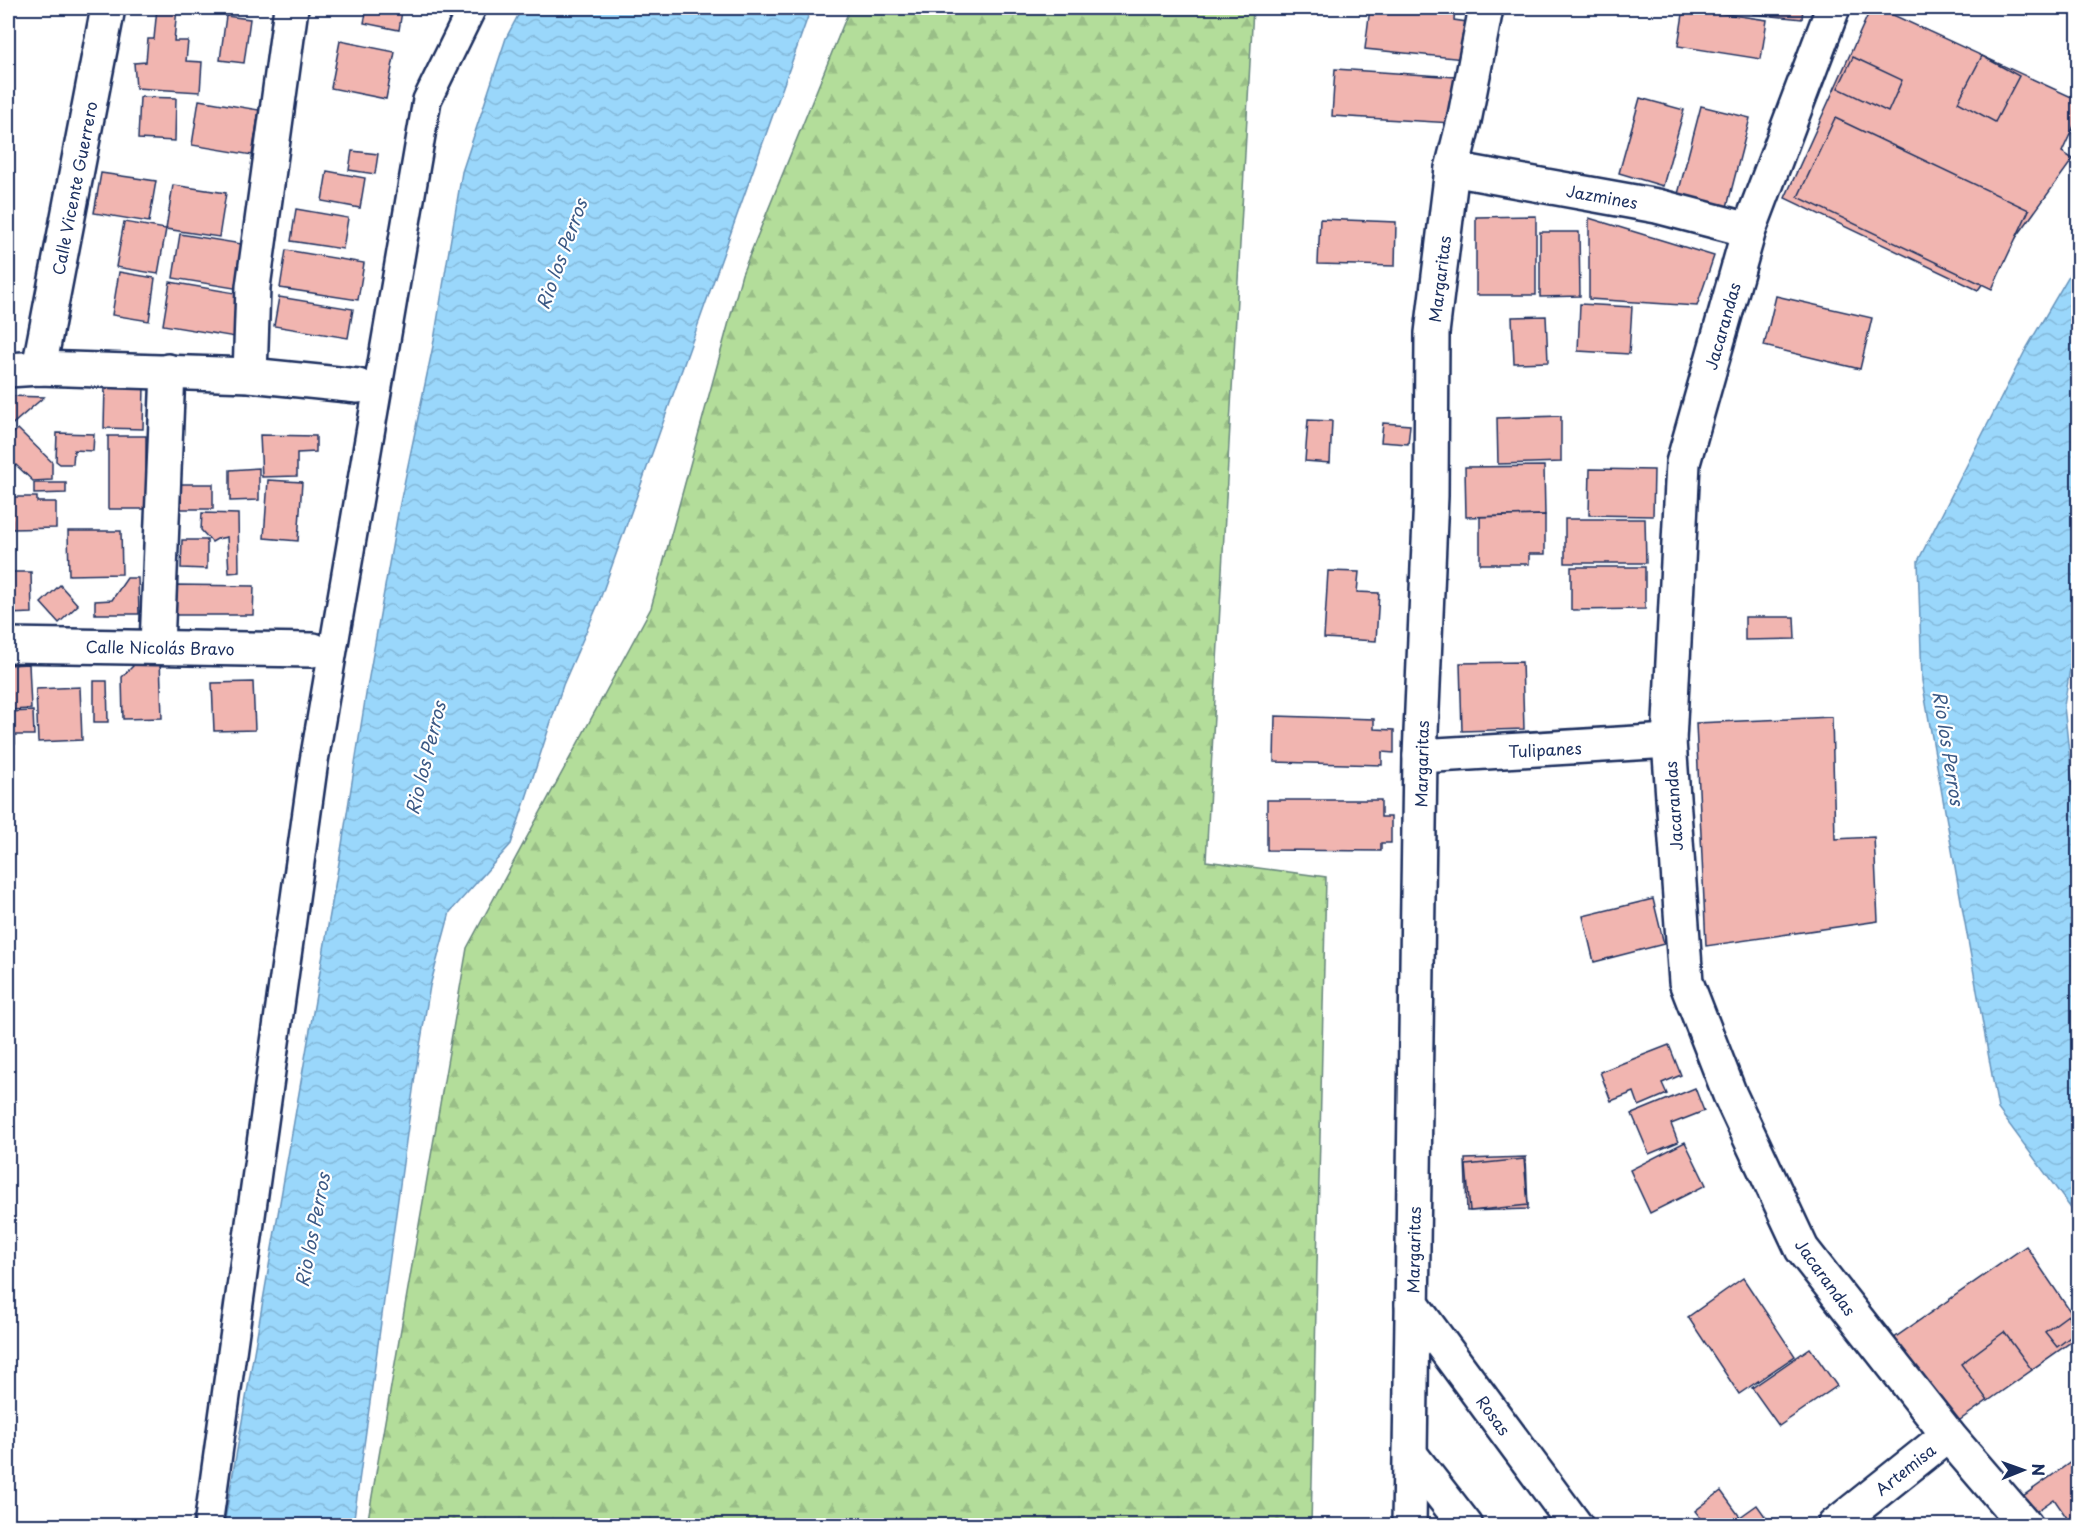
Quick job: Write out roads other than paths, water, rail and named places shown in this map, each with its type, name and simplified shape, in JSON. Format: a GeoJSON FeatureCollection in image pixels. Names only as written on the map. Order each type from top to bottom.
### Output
{"type":"FeatureCollection","features":[{"type":"Feature","properties":{"kind":"street","name":"Calle Vicente Guerrero"},"geometry":{"type":"LineString","coordinates":[[39,368],[108,8]]}},
{"type":"Feature","properties":{"kind":"street"},"geometry":{"type":"LineString","coordinates":[[250,375],[253,287],[291,8]]}},
{"type":"Feature","properties":{"kind":"street"},"geometry":{"type":"LineString","coordinates":[[208,1526],[314,761],[427,100],[472,8]]}},
{"type":"Feature","properties":{"kind":"street","name":"Margaritas"},"geometry":{"type":"LineString","coordinates":[[1409,1526],[1420,756],[1431,496],[1432,333],[1452,169],[1464,121],[1486,8]]}},
{"type":"Feature","properties":{"kind":"street","name":"Jacarandas"},"geometry":{"type":"LineString","coordinates":[[1833,8],[1749,230],[1683,463],[1669,741],[1686,982],[1730,1095],[1802,1249],[1948,1435],[2026,1526]]}},
{"type":"Feature","properties":{"kind":"street","name":"Jazmines"},"geometry":{"type":"LineString","coordinates":[[1452,169],[1657,206],[1749,230]]}},
{"type":"Feature","properties":{"kind":"street"},"geometry":{"type":"LineString","coordinates":[[8,370],[39,368],[168,371],[250,375],[358,386]]}},
{"type":"Feature","properties":{"kind":"street"},"geometry":{"type":"LineString","coordinates":[[157,646],[168,371]]}},
{"type":"Feature","properties":{"kind":"street","name":"Calle Nicolás Bravo"},"geometry":{"type":"LineString","coordinates":[[8,645],[313,650]]}},
{"type":"Feature","properties":{"kind":"street","name":"Tulipanes"},"geometry":{"type":"LineString","coordinates":[[1420,756],[1669,741]]}},
{"type":"Feature","properties":{"kind":"street","name":"Rosas"},"geometry":{"type":"LineString","coordinates":[[1412,1304],[1576,1526]]}},
{"type":"Feature","properties":{"kind":"street","name":"Artemisa"},"geometry":{"type":"LineString","coordinates":[[1834,1526],[1948,1435]]}},
{"type":"Feature","properties":{"kind":"street"},"geometry":{"type":"LineString","coordinates":[[1410,1454],[1466,1526]]}},
{"type":"Feature","properties":{"kind":"water","name":"Rio los Perros"},"geometry":{"type":"Polygon","coordinates":[[[522,8],[811,8],[599,602],[563,685],[511,844],[450,912],[430,986],[415,1076],[353,1525],[224,1525],[341,851],[367,688],[398,513],[433,346],[462,172],[506,38],[522,8]]]}},
{"type":"Feature","properties":{"kind":"water","name":"Rio los Perros"},"geometry":{"type":"Polygon","coordinates":[[[2078,260],[2078,619],[2064,706],[2078,836],[2078,1218],[1998,1109],[1922,681],[1918,561],[2026,349],[2078,260]]]}}]}
